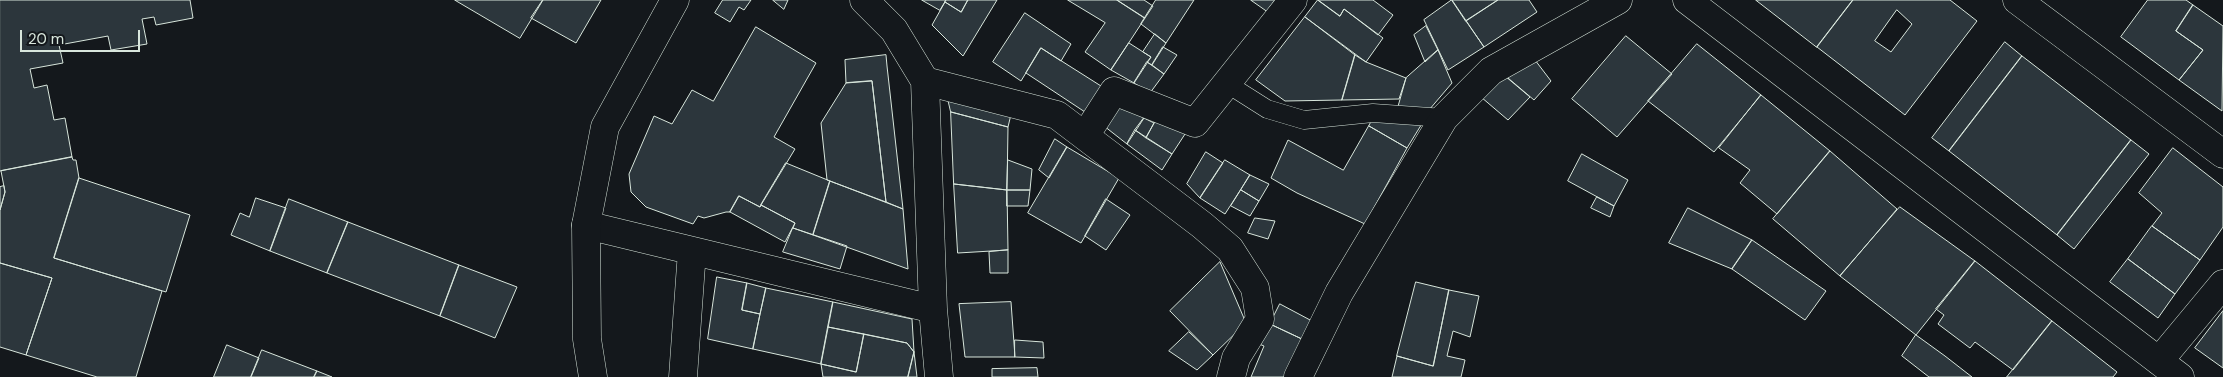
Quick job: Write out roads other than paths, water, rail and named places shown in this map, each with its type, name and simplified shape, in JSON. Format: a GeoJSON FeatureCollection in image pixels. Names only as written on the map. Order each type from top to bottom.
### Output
{"type":"FeatureCollection","features":[{"type":"Feature","properties":{"kind":"street"},"geometry":{"type":"LineString","coordinates":[[593,377],[587,339],[586,225],[605,127],[675,0]]}},
{"type":"Feature","properties":{"kind":"street"},"geometry":{"type":"LineString","coordinates":[[864,0],[894,30],[925,81],[933,309],[939,377]]}},
{"type":"Feature","properties":{"kind":"street"},"geometry":{"type":"LineString","coordinates":[[1085,136],[1114,90],[1195,123],[1293,0]]}},
{"type":"Feature","properties":{"kind":"street"},"geometry":{"type":"LineString","coordinates":[[1298,377],[1339,293],[1444,118],[1491,71],[1618,0]]}},
{"type":"Feature","properties":{"kind":"street"},"geometry":{"type":"LineString","coordinates":[[1687,0],[2169,369],[2223,284]]}},
{"type":"Feature","properties":{"kind":"street"},"geometry":{"type":"LineString","coordinates":[[2017,0],[2223,154]]}},
{"type":"Feature","properties":{"kind":"street"},"geometry":{"type":"LineString","coordinates":[[925,81],[1057,115],[1202,225],[1230,249],[1255,288],[1260,319],[1236,358],[1231,377]]}},
{"type":"Feature","properties":{"kind":"street"},"geometry":{"type":"LineString","coordinates":[[586,225],[933,309]]}},
{"type":"Feature","properties":{"kind":"street"},"geometry":{"type":"LineString","coordinates":[[683,377],[692,251]]}},
{"type":"Feature","properties":{"kind":"lane"},"geometry":{"type":"LineString","coordinates":[[1226,83],[1267,109],[1304,120],[1372,113],[1444,118]]}}]}
